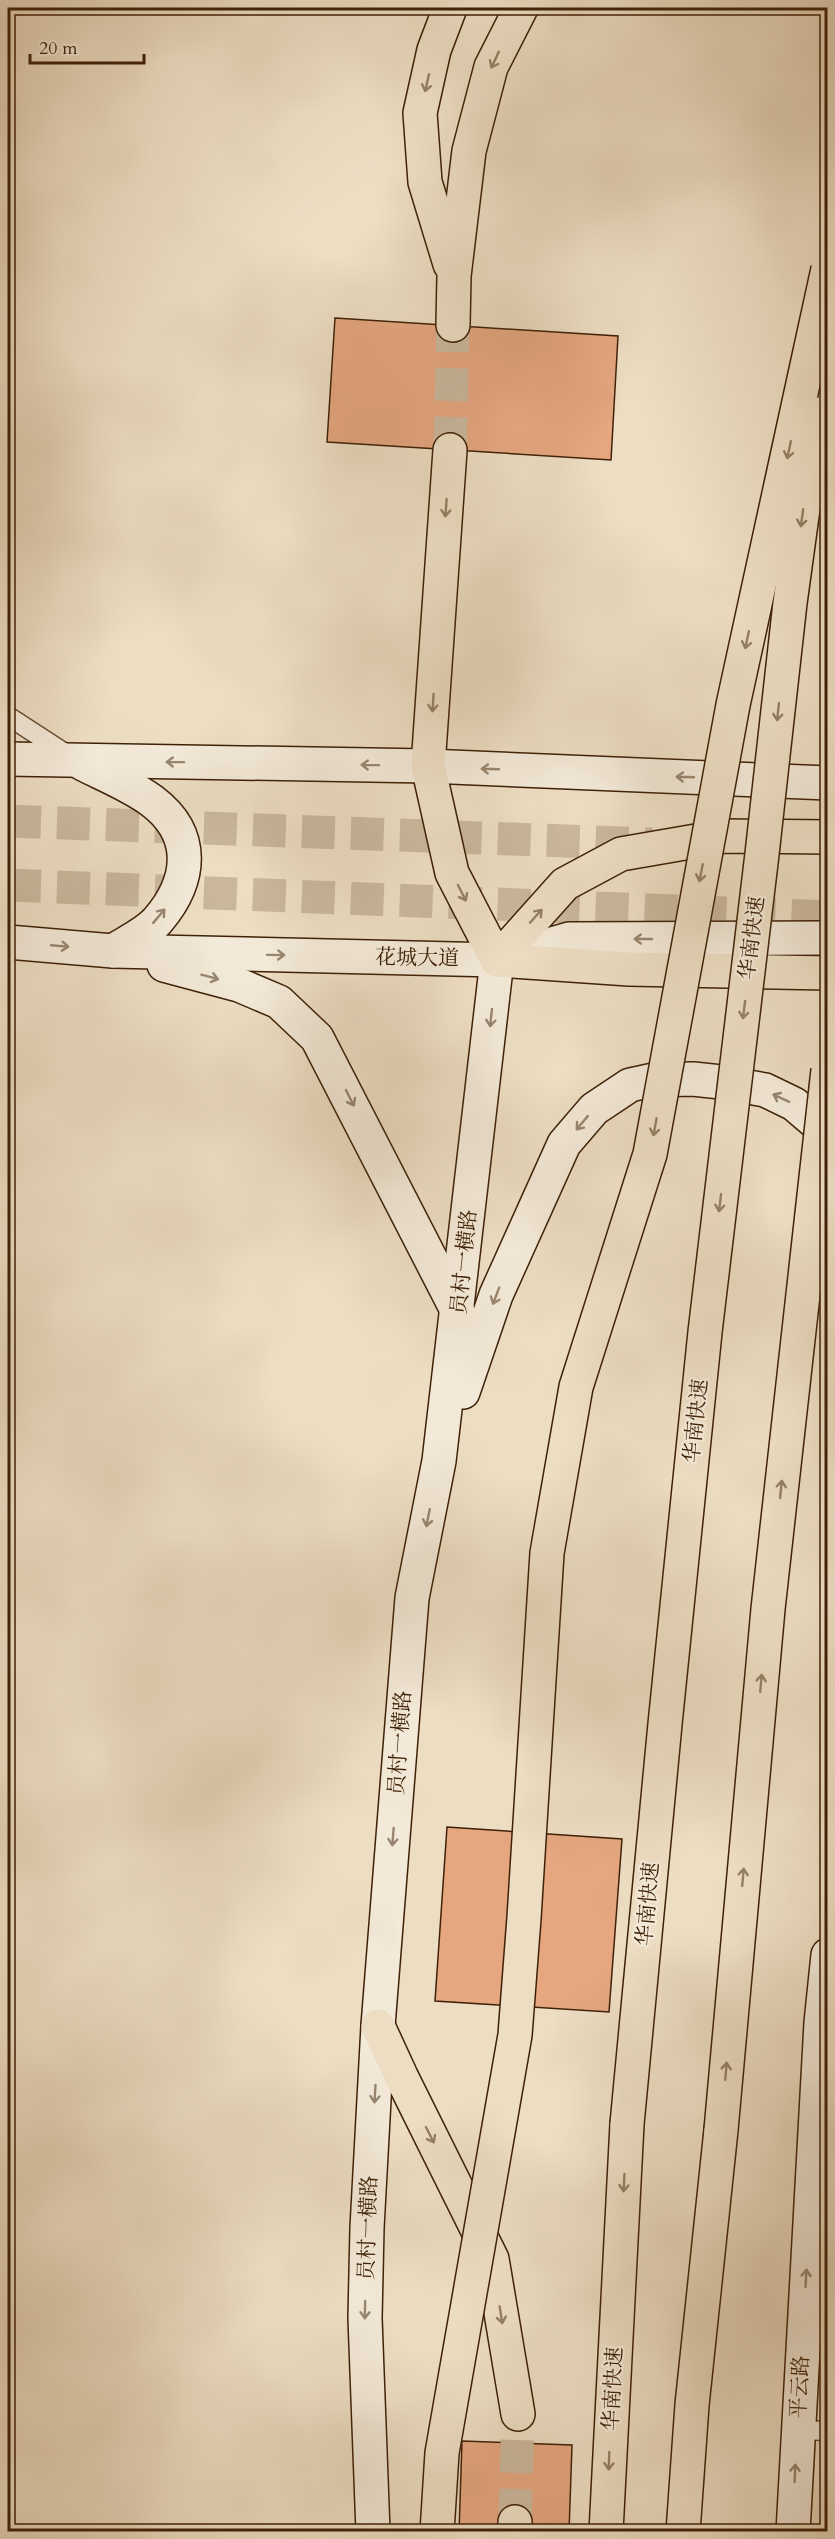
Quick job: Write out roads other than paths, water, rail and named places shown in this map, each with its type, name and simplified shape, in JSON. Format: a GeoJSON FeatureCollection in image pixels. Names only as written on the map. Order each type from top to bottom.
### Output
{"type":"FeatureCollection","features":[{"type":"Feature","properties":{"kind":"main road"},"geometry":{"type":"LineString","coordinates":[[450,8],[434,50],[420,113],[425,182],[454,276]]}},
{"type":"Feature","properties":{"kind":"main road"},"geometry":{"type":"LineString","coordinates":[[453,325],[454,276],[469,151],[491,68],[520,8]]}},
{"type":"Feature","properties":{"kind":"main road"},"geometry":{"type":"LineString","coordinates":[[437,2532],[442,2453],[515,2035],[547,1553],[574,1398],[650,1154],[733,705],[828,269]]}},
{"type":"Feature","properties":{"kind":"main road","name":"华南快速"},"geometry":{"type":"LineString","coordinates":[[606,2532],[627,2124],[664,1736],[704,1344],[764,843],[790,603],[828,314]]}},
{"type":"Feature","properties":{"kind":"main road"},"geometry":{"type":"LineString","coordinates":[[450,450],[428,766],[452,873],[497,960],[565,884],[621,854],[725,836],[828,837]]}},
{"type":"Feature","properties":{"kind":"main road","name":"花城大道"},"geometry":{"type":"LineString","coordinates":[[497,960],[629,969],[828,973]]}},
{"type":"Feature","properties":{"kind":"main road"},"geometry":{"type":"LineString","coordinates":[[683,2532],[692,2405],[721,2130],[768,1609],[827,1082]]}},
{"type":"Feature","properties":{"kind":"main road"},"geometry":{"type":"LineString","coordinates":[[378,2026],[492,2259],[518,2414]]}},
{"type":"Feature","properties":{"kind":"main road"},"geometry":{"type":"LineString","coordinates":[[701,2532],[721,2130]]}},
{"type":"Feature","properties":{"kind":"street"},"geometry":{"type":"LineString","coordinates":[[8,759],[428,766],[828,783]]}},
{"type":"Feature","properties":{"kind":"street"},"geometry":{"type":"LineString","coordinates":[[78,761],[152,800],[175,822],[184,847],[184,873],[175,896],[157,921],[113,951]]}},
{"type":"Feature","properties":{"kind":"street"},"geometry":{"type":"LineString","coordinates":[[497,960],[569,939],[828,938]]}},
{"type":"Feature","properties":{"kind":"street","name":"花城大道"},"geometry":{"type":"LineString","coordinates":[[8,942],[113,951],[497,960]]}},
{"type":"Feature","properties":{"kind":"street"},"geometry":{"type":"LineString","coordinates":[[113,951],[239,985],[279,1002],[317,1038],[458,1312]]}},
{"type":"Feature","properties":{"kind":"street","name":"员村一横路"},"geometry":{"type":"LineString","coordinates":[[373,2532],[365,2318],[378,2026],[412,1598],[439,1461],[497,960]]}},
{"type":"Feature","properties":{"kind":"street"},"geometry":{"type":"LineString","coordinates":[[439,1461],[496,1295],[564,1144],[594,1109],[630,1085],[653,1080],[693,1079],[765,1090],[794,1104],[828,1133]]}},
{"type":"Feature","properties":{"kind":"street","name":"平云路"},"geometry":{"type":"LineString","coordinates":[[793,2532],[812,2430],[821,2023],[828,1955]]}},
{"type":"Feature","properties":{"kind":"lane"},"geometry":{"type":"LineString","coordinates":[[8,716],[78,761]]}},
{"type":"Feature","properties":{"kind":"tunnel"},"geometry":{"type":"LineString","coordinates":[[450,450],[453,325]]}},
{"type":"Feature","properties":{"kind":"tunnel"},"geometry":{"type":"LineString","coordinates":[[8,821],[652,844]]}},
{"type":"Feature","properties":{"kind":"tunnel"},"geometry":{"type":"LineString","coordinates":[[8,885],[828,917]]}},
{"type":"Feature","properties":{"kind":"tunnel"},"geometry":{"type":"LineString","coordinates":[[515,2522],[518,2414]]}}]}
